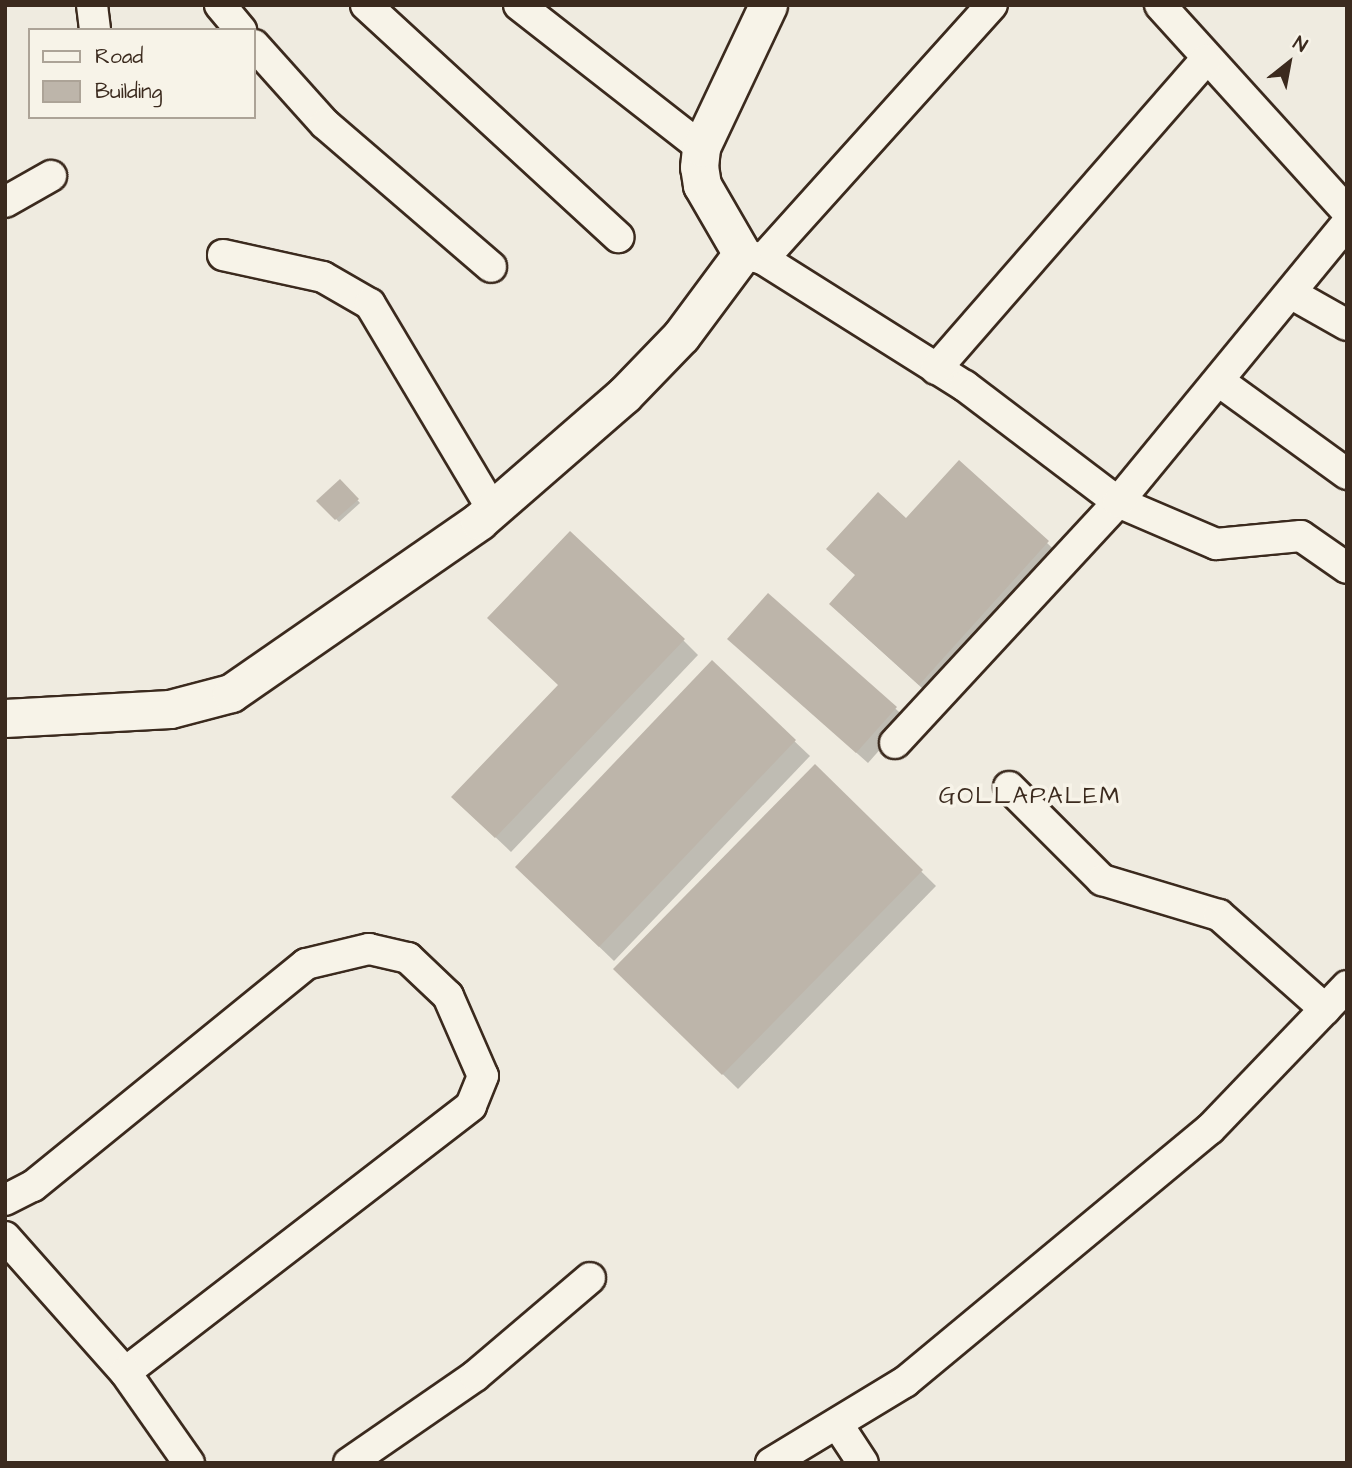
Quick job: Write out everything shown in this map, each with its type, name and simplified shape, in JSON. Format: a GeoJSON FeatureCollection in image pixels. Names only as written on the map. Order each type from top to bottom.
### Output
{"type":"FeatureCollection","features":[{"type":"Feature","properties":{"kind":"street"},"geometry":{"type":"LineString","coordinates":[[92,5],[94,28]]}},
{"type":"Feature","properties":{"kind":"street"},"geometry":{"type":"LineString","coordinates":[[220,5],[238,28]]}},
{"type":"Feature","properties":{"kind":"street"},"geometry":{"type":"LineString","coordinates":[[366,5],[618,237]]}},
{"type":"Feature","properties":{"kind":"street"},"geometry":{"type":"LineString","coordinates":[[519,5],[701,147]]}},
{"type":"Feature","properties":{"kind":"street"},"geometry":{"type":"LineString","coordinates":[[768,5],[701,147],[702,185],[753,257],[936,369],[1118,502],[1216,544],[1301,536],[1347,568]]}},
{"type":"Feature","properties":{"kind":"street"},"geometry":{"type":"LineString","coordinates":[[5,718],[170,709],[232,692],[493,510],[624,396],[992,5]]}},
{"type":"Feature","properties":{"kind":"street"},"geometry":{"type":"LineString","coordinates":[[1160,5],[1206,60],[1347,211]]}},
{"type":"Feature","properties":{"kind":"street"},"geometry":{"type":"LineString","coordinates":[[256,47],[325,124],[491,267]]}},
{"type":"Feature","properties":{"kind":"street"},"geometry":{"type":"LineString","coordinates":[[936,369],[1206,60]]}},
{"type":"Feature","properties":{"kind":"street"},"geometry":{"type":"LineString","coordinates":[[5,202],[51,176]]}},
{"type":"Feature","properties":{"kind":"street"},"geometry":{"type":"LineString","coordinates":[[895,743],[1118,502],[1294,295],[1347,223]]}},
{"type":"Feature","properties":{"kind":"street"},"geometry":{"type":"LineString","coordinates":[[223,255],[323,276],[370,304],[493,510]]}},
{"type":"Feature","properties":{"kind":"street"},"geometry":{"type":"LineString","coordinates":[[1294,295],[1347,325]]}},
{"type":"Feature","properties":{"kind":"street"},"geometry":{"type":"LineString","coordinates":[[1220,382],[1347,474]]}},
{"type":"Feature","properties":{"kind":"street"},"geometry":{"type":"LineString","coordinates":[[1009,786],[1102,880],[1219,915],[1325,1009]]}},
{"type":"Feature","properties":{"kind":"street"},"geometry":{"type":"LineString","coordinates":[[5,1200],[33,1186],[306,964],[369,948],[408,958],[448,996],[483,1076],[471,1106],[125,1372]]}},
{"type":"Feature","properties":{"kind":"street"},"geometry":{"type":"LineString","coordinates":[[771,1463],[838,1425],[905,1382],[1210,1129],[1347,986]]}},
{"type":"Feature","properties":{"kind":"street"},"geometry":{"type":"LineString","coordinates":[[5,1237],[125,1372],[189,1463]]}},
{"type":"Feature","properties":{"kind":"street"},"geometry":{"type":"LineString","coordinates":[[349,1463],[475,1376],[590,1278]]}},
{"type":"Feature","properties":{"kind":"street"},"geometry":{"type":"LineString","coordinates":[[838,1425],[863,1463]]}},
{"type":"Feature","properties":{"kind":"building"},"geometry":{"type":"Polygon","coordinates":[[[959,460],[1049,541],[919,685],[829,604],[855,575],[826,549],[878,492],[906,518],[959,460]]]}},
{"type":"Feature","properties":{"kind":"building"},"geometry":{"type":"Polygon","coordinates":[[[340,479],[359,499],[335,520],[316,501],[340,479]]]}},
{"type":"Feature","properties":{"kind":"building"},"geometry":{"type":"Polygon","coordinates":[[[570,531],[685,639],[495,838],[451,797],[558,685],[487,618],[570,531]]]}},
{"type":"Feature","properties":{"kind":"building"},"geometry":{"type":"Polygon","coordinates":[[[768,593],[897,707],[856,753],[727,639],[768,593]]]}},
{"type":"Feature","properties":{"kind":"building"},"geometry":{"type":"Polygon","coordinates":[[[712,660],[796,740],[599,947],[515,867],[712,660]]]}},
{"type":"Feature","properties":{"kind":"building"},"geometry":{"type":"Polygon","coordinates":[[[815,764],[923,870],[722,1075],[613,969],[815,764]]]}},
{"type":"Feature","properties":{"kind":"district","name":"GOLLAPALEM"},"geometry":{"type":"Point","coordinates":[1030,797]}}]}
